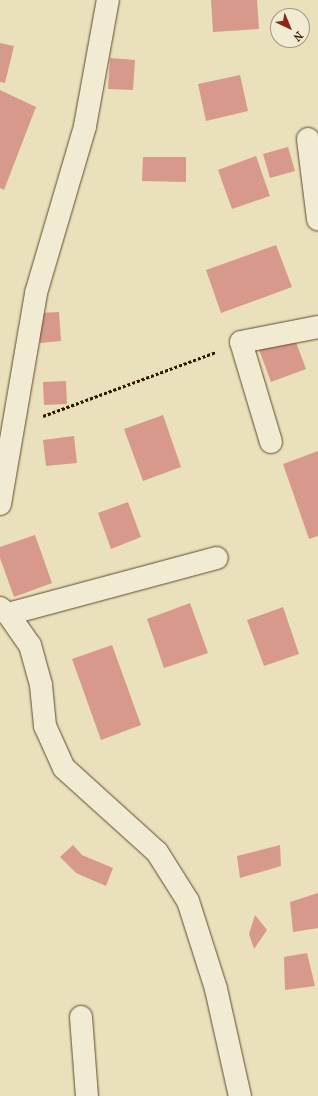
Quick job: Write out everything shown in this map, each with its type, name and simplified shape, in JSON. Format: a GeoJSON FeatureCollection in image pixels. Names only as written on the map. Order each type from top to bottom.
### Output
{"type":"FeatureCollection","features":[{"type":"Feature","properties":{"kind":"street"},"geometry":{"type":"LineString","coordinates":[[0,504],[12,426],[36,294],[85,126],[108,0]]}},
{"type":"Feature","properties":{"kind":"street"},"geometry":{"type":"LineString","coordinates":[[308,139],[318,219]]}},
{"type":"Feature","properties":{"kind":"street"},"geometry":{"type":"LineString","coordinates":[[270,442],[241,342],[318,327]]}},
{"type":"Feature","properties":{"kind":"street"},"geometry":{"type":"LineString","coordinates":[[217,558],[4,611],[30,645],[42,685],[45,726],[64,768],[157,852],[188,901],[216,989],[240,1096]]}},
{"type":"Feature","properties":{"kind":"street"},"geometry":{"type":"LineString","coordinates":[[80,1017],[87,1096]]}},
{"type":"Feature","properties":{"kind":"path"},"geometry":{"type":"LineString","coordinates":[[12,426],[71,408],[241,342]]}},
{"type":"Feature","properties":{"kind":"building"},"geometry":{"type":"Polygon","coordinates":[[[211,0],[257,0],[259,29],[213,32],[211,0]]]}},
{"type":"Feature","properties":{"kind":"building"},"geometry":{"type":"Polygon","coordinates":[[[0,43],[14,46],[5,83],[0,82],[0,43]]]}},
{"type":"Feature","properties":{"kind":"building"},"geometry":{"type":"Polygon","coordinates":[[[110,58],[135,60],[133,90],[108,89],[110,58]]]}},
{"type":"Feature","properties":{"kind":"building"},"geometry":{"type":"Polygon","coordinates":[[[240,75],[248,111],[206,121],[198,84],[240,75]]]}},
{"type":"Feature","properties":{"kind":"building"},"geometry":{"type":"Polygon","coordinates":[[[0,90],[36,107],[4,190],[0,188],[0,90]]]}},
{"type":"Feature","properties":{"kind":"building"},"geometry":{"type":"Polygon","coordinates":[[[288,147],[295,171],[270,178],[263,154],[288,147]]]}},
{"type":"Feature","properties":{"kind":"building"},"geometry":{"type":"Polygon","coordinates":[[[256,156],[270,196],[232,209],[218,170],[256,156]]]}},
{"type":"Feature","properties":{"kind":"building"},"geometry":{"type":"Polygon","coordinates":[[[143,157],[186,157],[186,182],[142,181],[143,157]]]}},
{"type":"Feature","properties":{"kind":"building"},"geometry":{"type":"Polygon","coordinates":[[[276,245],[292,287],[221,313],[206,270],[276,245]]]}},
{"type":"Feature","properties":{"kind":"building"},"geometry":{"type":"Polygon","coordinates":[[[59,312],[61,341],[40,343],[39,313],[59,312]]]}},
{"type":"Feature","properties":{"kind":"building"},"geometry":{"type":"Polygon","coordinates":[[[293,334],[306,369],[271,382],[258,347],[293,334]]]}},
{"type":"Feature","properties":{"kind":"building"},"geometry":{"type":"Polygon","coordinates":[[[66,381],[67,404],[44,405],[43,382],[66,381]]]}},
{"type":"Feature","properties":{"kind":"building"},"geometry":{"type":"Polygon","coordinates":[[[163,415],[181,467],[143,481],[124,429],[163,415]]]}},
{"type":"Feature","properties":{"kind":"building"},"geometry":{"type":"Polygon","coordinates":[[[74,436],[77,463],[46,466],[43,440],[74,436]]]}},
{"type":"Feature","properties":{"kind":"building"},"geometry":{"type":"Polygon","coordinates":[[[318,451],[318,536],[309,539],[283,464],[318,451]]]}},
{"type":"Feature","properties":{"kind":"building"},"geometry":{"type":"Polygon","coordinates":[[[128,502],[141,537],[111,549],[98,513],[128,502]]]}},
{"type":"Feature","properties":{"kind":"building"},"geometry":{"type":"Polygon","coordinates":[[[35,535],[52,583],[14,597],[0,558],[0,547],[35,535]]]}},
{"type":"Feature","properties":{"kind":"building"},"geometry":{"type":"Polygon","coordinates":[[[190,603],[208,653],[164,668],[147,619],[190,603]]]}},
{"type":"Feature","properties":{"kind":"building"},"geometry":{"type":"Polygon","coordinates":[[[283,607],[299,654],[264,666],[247,620],[283,607]]]}},
{"type":"Feature","properties":{"kind":"building"},"geometry":{"type":"Polygon","coordinates":[[[112,645],[141,725],[101,740],[72,659],[112,645]]]}},
{"type":"Feature","properties":{"kind":"building"},"geometry":{"type":"Polygon","coordinates":[[[73,845],[82,855],[113,868],[106,886],[76,873],[60,857],[73,845]]]}},
{"type":"Feature","properties":{"kind":"building"},"geometry":{"type":"Polygon","coordinates":[[[280,845],[281,866],[240,878],[237,856],[280,845]]]}},
{"type":"Feature","properties":{"kind":"building"},"geometry":{"type":"Polygon","coordinates":[[[318,893],[318,928],[293,932],[290,902],[318,893]]]}},
{"type":"Feature","properties":{"kind":"building"},"geometry":{"type":"Polygon","coordinates":[[[255,915],[267,930],[254,949],[249,934],[255,915]]]}},
{"type":"Feature","properties":{"kind":"building"},"geometry":{"type":"Polygon","coordinates":[[[307,953],[315,986],[285,990],[284,957],[307,953]]]}}]}
